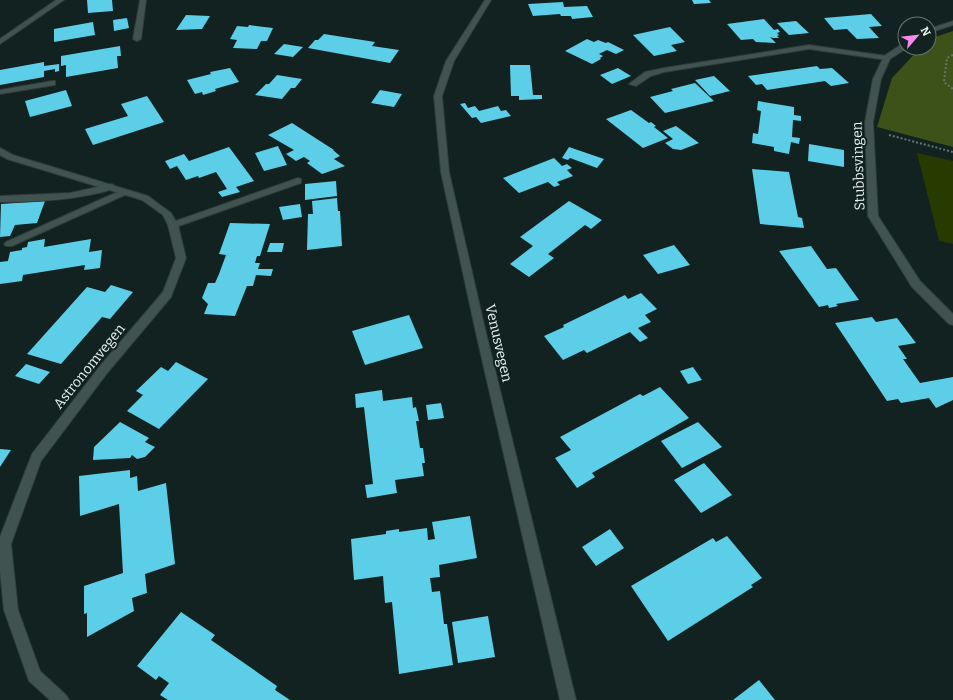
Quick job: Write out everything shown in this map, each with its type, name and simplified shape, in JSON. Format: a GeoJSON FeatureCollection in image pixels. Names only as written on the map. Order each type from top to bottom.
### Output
{"type":"FeatureCollection","features":[{"type":"Feature","properties":{"kind":"street"},"geometry":{"type":"LineString","coordinates":[[0,42],[61,0]]}},
{"type":"Feature","properties":{"kind":"street"},"geometry":{"type":"LineString","coordinates":[[137,39],[143,0]]}},
{"type":"Feature","properties":{"kind":"street","name":"Venusvegen"},"geometry":{"type":"LineString","coordinates":[[488,0],[450,61],[438,96],[445,172],[481,333],[568,700]]}},
{"type":"Feature","properties":{"kind":"street"},"geometry":{"type":"LineString","coordinates":[[937,28],[953,23]]}},
{"type":"Feature","properties":{"kind":"street"},"geometry":{"type":"LineString","coordinates":[[633,84],[648,74],[664,70],[808,47],[887,58],[897,51]]}},
{"type":"Feature","properties":{"kind":"street","name":"Stubbsvingen"},"geometry":{"type":"LineString","coordinates":[[887,58],[877,79],[869,122],[873,216],[916,284],[953,321]]}},
{"type":"Feature","properties":{"kind":"street"},"geometry":{"type":"LineString","coordinates":[[0,92],[52,83]]}},
{"type":"Feature","properties":{"kind":"street","name":"Astronomvegen"},"geometry":{"type":"LineString","coordinates":[[0,151],[10,157],[145,198],[166,213],[173,225],[181,258],[167,294],[104,369],[36,458],[4,544],[11,610],[34,676],[61,700]]}},
{"type":"Feature","properties":{"kind":"street"},"geometry":{"type":"LineString","coordinates":[[173,225],[298,181]]}},
{"type":"Feature","properties":{"kind":"street"},"geometry":{"type":"LineString","coordinates":[[0,199],[35,199],[91,194],[111,187]]}},
{"type":"Feature","properties":{"kind":"street"},"geometry":{"type":"LineString","coordinates":[[9,244],[124,192]]}},
{"type":"Feature","properties":{"kind":"path"},"geometry":{"type":"LineString","coordinates":[[953,55],[947,58],[944,82],[953,89]]}},
{"type":"Feature","properties":{"kind":"path"},"geometry":{"type":"LineString","coordinates":[[870,130],[953,152]]}},
{"type":"Feature","properties":{"kind":"green space"},"geometry":{"type":"Polygon","coordinates":[[[953,31],[953,147],[877,127],[892,78],[913,56],[937,56],[937,36],[953,31]]]}},
{"type":"Feature","properties":{"kind":"green space"},"geometry":{"type":"Polygon","coordinates":[[[917,153],[953,161],[953,244],[939,241],[917,153]]]}},
{"type":"Feature","properties":{"kind":"building"},"geometry":{"type":"Polygon","coordinates":[[[87,0],[112,0],[113,11],[88,13],[87,0]]]}},
{"type":"Feature","properties":{"kind":"building"},"geometry":{"type":"Polygon","coordinates":[[[692,0],[709,0],[711,3],[694,4],[692,0]]]}},
{"type":"Feature","properties":{"kind":"building"},"geometry":{"type":"Polygon","coordinates":[[[563,2],[564,7],[587,6],[593,17],[572,19],[571,16],[561,16],[560,14],[533,16],[528,4],[563,2]]]}},
{"type":"Feature","properties":{"kind":"building"},"geometry":{"type":"Polygon","coordinates":[[[871,14],[882,26],[869,27],[879,38],[857,39],[847,29],[834,30],[824,18],[871,14]]]}},
{"type":"Feature","properties":{"kind":"building"},"geometry":{"type":"Polygon","coordinates":[[[186,15],[210,16],[202,29],[176,30],[186,15]]]}},
{"type":"Feature","properties":{"kind":"building"},"geometry":{"type":"Polygon","coordinates":[[[127,18],[129,28],[114,31],[113,20],[127,18]]]}},
{"type":"Feature","properties":{"kind":"building"},"geometry":{"type":"Polygon","coordinates":[[[764,19],[774,30],[778,29],[780,32],[777,33],[779,38],[770,37],[776,43],[756,42],[753,39],[741,40],[727,24],[764,19]]]}},
{"type":"Feature","properties":{"kind":"building"},"geometry":{"type":"Polygon","coordinates":[[[796,21],[809,33],[789,35],[777,23],[796,21]]]}},
{"type":"Feature","properties":{"kind":"building"},"geometry":{"type":"Polygon","coordinates":[[[93,22],[95,35],[54,42],[54,29],[93,22]]]}},
{"type":"Feature","properties":{"kind":"building"},"geometry":{"type":"Polygon","coordinates":[[[249,25],[273,28],[267,41],[261,41],[257,49],[233,48],[237,40],[230,39],[237,26],[248,27],[249,25]]]}},
{"type":"Feature","properties":{"kind":"building"},"geometry":{"type":"Polygon","coordinates":[[[670,27],[685,42],[671,45],[677,51],[654,56],[633,35],[670,27]]]}},
{"type":"Feature","properties":{"kind":"building"},"geometry":{"type":"Polygon","coordinates":[[[324,34],[375,42],[372,46],[399,50],[390,63],[308,48],[315,40],[318,40],[324,34]]]}},
{"type":"Feature","properties":{"kind":"building"},"geometry":{"type":"Polygon","coordinates":[[[587,39],[594,42],[598,40],[606,43],[608,42],[624,50],[616,54],[607,50],[599,54],[603,56],[600,58],[601,59],[592,64],[565,51],[587,39]]]}},
{"type":"Feature","properties":{"kind":"building"},"geometry":{"type":"Polygon","coordinates":[[[284,44],[303,47],[293,57],[274,54],[284,44]]]}},
{"type":"Feature","properties":{"kind":"building"},"geometry":{"type":"Polygon","coordinates":[[[120,46],[121,56],[117,56],[118,68],[66,77],[66,65],[61,66],[61,56],[120,46]]]}},
{"type":"Feature","properties":{"kind":"building"},"geometry":{"type":"Polygon","coordinates":[[[44,62],[44,66],[59,64],[59,71],[55,72],[55,69],[44,71],[44,77],[0,85],[0,70],[44,62]]]}},
{"type":"Feature","properties":{"kind":"building"},"geometry":{"type":"Polygon","coordinates":[[[510,65],[530,65],[533,95],[542,95],[542,99],[519,100],[519,96],[511,96],[510,65]]]}},
{"type":"Feature","properties":{"kind":"building"},"geometry":{"type":"Polygon","coordinates":[[[817,66],[820,69],[832,68],[849,83],[831,86],[825,81],[767,90],[762,84],[756,85],[748,76],[817,66]]]}},
{"type":"Feature","properties":{"kind":"building"},"geometry":{"type":"Polygon","coordinates":[[[230,68],[239,82],[215,89],[216,91],[203,95],[202,92],[195,94],[187,80],[211,74],[210,72],[230,68]]]}},
{"type":"Feature","properties":{"kind":"building"},"geometry":{"type":"Polygon","coordinates":[[[618,68],[631,76],[612,84],[600,75],[618,68]]]}},
{"type":"Feature","properties":{"kind":"building"},"geometry":{"type":"Polygon","coordinates":[[[277,75],[302,79],[295,88],[291,88],[282,99],[255,95],[266,84],[269,84],[277,75]]]}},
{"type":"Feature","properties":{"kind":"building"},"geometry":{"type":"Polygon","coordinates":[[[714,76],[730,91],[710,96],[695,80],[714,76]]]}},
{"type":"Feature","properties":{"kind":"building"},"geometry":{"type":"Polygon","coordinates":[[[695,83],[714,101],[665,113],[650,97],[673,91],[671,89],[695,83]]]}},
{"type":"Feature","properties":{"kind":"building"},"geometry":{"type":"Polygon","coordinates":[[[66,90],[72,106],[30,117],[25,101],[66,90]]]}},
{"type":"Feature","properties":{"kind":"building"},"geometry":{"type":"Polygon","coordinates":[[[380,90],[402,94],[394,107],[371,103],[380,90]]]}},
{"type":"Feature","properties":{"kind":"building"},"geometry":{"type":"Polygon","coordinates":[[[147,96],[164,122],[93,145],[85,129],[128,116],[121,104],[147,96]]]}},
{"type":"Feature","properties":{"kind":"building"},"geometry":{"type":"Polygon","coordinates":[[[758,101],[794,107],[794,115],[801,116],[801,121],[793,120],[792,137],[800,138],[799,144],[791,142],[789,154],[774,151],[774,147],[752,143],[753,133],[758,134],[761,111],[757,110],[758,101]]]}},
{"type":"Feature","properties":{"kind":"building"},"geometry":{"type":"Polygon","coordinates":[[[465,103],[468,108],[475,106],[479,111],[498,106],[501,111],[506,110],[511,116],[481,123],[476,117],[472,118],[460,104],[465,103]]]}},
{"type":"Feature","properties":{"kind":"building"},"geometry":{"type":"Polygon","coordinates":[[[631,110],[649,123],[651,122],[656,126],[654,127],[668,138],[643,148],[606,119],[631,110]]]}},
{"type":"Feature","properties":{"kind":"building"},"geometry":{"type":"Polygon","coordinates":[[[292,123],[334,150],[340,156],[334,159],[345,166],[322,174],[307,163],[310,161],[304,157],[296,161],[286,154],[294,150],[268,135],[292,123]]]}},
{"type":"Feature","properties":{"kind":"building"},"geometry":{"type":"Polygon","coordinates":[[[676,126],[699,143],[681,150],[673,149],[665,143],[673,139],[663,131],[676,126]]]}},
{"type":"Feature","properties":{"kind":"building"},"geometry":{"type":"Polygon","coordinates":[[[809,144],[844,150],[844,167],[808,161],[809,144]]]}},
{"type":"Feature","properties":{"kind":"building"},"geometry":{"type":"Polygon","coordinates":[[[278,146],[287,165],[264,171],[255,153],[278,146]]]}},
{"type":"Feature","properties":{"kind":"building"},"geometry":{"type":"Polygon","coordinates":[[[229,147],[254,181],[236,187],[240,192],[222,197],[218,192],[227,189],[216,172],[199,178],[198,176],[186,180],[177,166],[170,169],[165,161],[184,154],[189,161],[229,147]]]}},
{"type":"Feature","properties":{"kind":"building"},"geometry":{"type":"Polygon","coordinates":[[[569,147],[604,159],[597,168],[570,158],[568,160],[562,158],[569,147]]]}},
{"type":"Feature","properties":{"kind":"building"},"geometry":{"type":"Polygon","coordinates":[[[554,158],[562,166],[567,164],[572,168],[567,170],[573,176],[557,182],[560,185],[554,187],[548,182],[519,193],[503,178],[554,158]]]}},
{"type":"Feature","properties":{"kind":"building"},"geometry":{"type":"Polygon","coordinates":[[[752,169],[789,172],[798,217],[802,218],[804,228],[760,224],[752,169]]]}},
{"type":"Feature","properties":{"kind":"building"},"geometry":{"type":"Polygon","coordinates":[[[336,181],[337,196],[305,200],[305,184],[336,181]]]}},
{"type":"Feature","properties":{"kind":"building"},"geometry":{"type":"Polygon","coordinates":[[[337,198],[338,211],[340,211],[342,246],[307,250],[308,214],[313,214],[312,201],[337,198]]]}},
{"type":"Feature","properties":{"kind":"building"},"geometry":{"type":"Polygon","coordinates":[[[45,201],[37,223],[15,225],[10,236],[0,237],[1,204],[45,201]]]}},
{"type":"Feature","properties":{"kind":"building"},"geometry":{"type":"Polygon","coordinates":[[[569,201],[602,220],[591,229],[585,225],[548,254],[554,258],[529,277],[510,264],[533,246],[520,237],[569,201]]]}},
{"type":"Feature","properties":{"kind":"building"},"geometry":{"type":"Polygon","coordinates":[[[300,204],[302,217],[283,220],[279,207],[300,204]]]}},
{"type":"Feature","properties":{"kind":"building"},"geometry":{"type":"Polygon","coordinates":[[[230,223],[270,224],[260,256],[257,256],[255,263],[260,263],[258,269],[273,269],[271,276],[256,275],[253,286],[247,286],[235,316],[204,314],[208,304],[202,298],[208,283],[215,283],[219,274],[226,255],[219,254],[230,223]]]}},
{"type":"Feature","properties":{"kind":"building"},"geometry":{"type":"Polygon","coordinates":[[[45,239],[44,247],[91,239],[89,252],[102,250],[100,268],[84,270],[85,265],[23,275],[22,281],[0,284],[0,262],[8,261],[10,252],[22,250],[22,248],[27,247],[28,242],[45,239]]]}},
{"type":"Feature","properties":{"kind":"building"},"geometry":{"type":"Polygon","coordinates":[[[270,243],[284,243],[282,252],[267,252],[270,243]]]}},
{"type":"Feature","properties":{"kind":"building"},"geometry":{"type":"Polygon","coordinates":[[[674,245],[690,265],[658,274],[643,255],[674,245]]]}},
{"type":"Feature","properties":{"kind":"building"},"geometry":{"type":"Polygon","coordinates":[[[811,246],[827,269],[836,268],[859,300],[836,304],[838,306],[829,308],[828,305],[819,307],[779,251],[811,246]]]}},
{"type":"Feature","properties":{"kind":"building"},"geometry":{"type":"Polygon","coordinates":[[[111,285],[133,292],[110,319],[102,317],[61,364],[27,354],[87,287],[105,292],[111,285]]]}},
{"type":"Feature","properties":{"kind":"building"},"geometry":{"type":"Polygon","coordinates":[[[641,293],[657,309],[645,315],[651,322],[638,328],[648,338],[640,342],[630,332],[587,353],[584,350],[563,360],[544,336],[564,327],[563,325],[625,295],[628,299],[641,293]]]}},
{"type":"Feature","properties":{"kind":"building"},"geometry":{"type":"Polygon","coordinates":[[[409,315],[423,348],[365,365],[352,331],[409,315]]]}},
{"type":"Feature","properties":{"kind":"building"},"geometry":{"type":"Polygon","coordinates":[[[872,317],[876,322],[897,318],[916,343],[898,346],[907,359],[903,359],[920,383],[953,377],[953,400],[936,408],[929,398],[901,403],[898,399],[887,401],[835,323],[872,317]]]}},
{"type":"Feature","properties":{"kind":"building"},"geometry":{"type":"Polygon","coordinates":[[[176,362],[208,379],[159,429],[127,411],[143,395],[136,391],[161,367],[168,371],[176,362]]]}},
{"type":"Feature","properties":{"kind":"building"},"geometry":{"type":"Polygon","coordinates":[[[26,364],[50,372],[39,384],[15,376],[26,364]]]}},
{"type":"Feature","properties":{"kind":"building"},"geometry":{"type":"Polygon","coordinates":[[[693,367],[702,380],[688,384],[680,371],[693,367]]]}},
{"type":"Feature","properties":{"kind":"building"},"geometry":{"type":"Polygon","coordinates":[[[660,387],[689,418],[592,473],[595,477],[577,488],[555,458],[571,450],[560,437],[640,394],[643,396],[660,387]]]}},
{"type":"Feature","properties":{"kind":"building"},"geometry":{"type":"Polygon","coordinates":[[[382,390],[383,401],[412,397],[413,408],[416,407],[419,421],[416,421],[420,448],[423,448],[425,463],[422,463],[424,476],[395,480],[397,493],[367,498],[365,485],[373,484],[364,407],[356,408],[355,394],[382,390]]]}},
{"type":"Feature","properties":{"kind":"building"},"geometry":{"type":"Polygon","coordinates":[[[441,403],[444,418],[428,420],[426,405],[441,403]]]}},
{"type":"Feature","properties":{"kind":"building"},"geometry":{"type":"Polygon","coordinates":[[[120,422],[149,438],[145,442],[155,447],[145,457],[137,459],[132,455],[130,458],[93,460],[94,447],[120,422]]]}},
{"type":"Feature","properties":{"kind":"building"},"geometry":{"type":"Polygon","coordinates":[[[698,422],[722,447],[682,468],[661,441],[698,422]]]}},
{"type":"Feature","properties":{"kind":"building"},"geometry":{"type":"Polygon","coordinates":[[[0,449],[11,450],[0,467],[0,449]]]}},
{"type":"Feature","properties":{"kind":"building"},"geometry":{"type":"Polygon","coordinates":[[[704,463],[732,495],[701,513],[674,480],[704,463]]]}},
{"type":"Feature","properties":{"kind":"building"},"geometry":{"type":"Polygon","coordinates":[[[130,470],[130,478],[137,476],[138,491],[166,483],[175,564],[145,574],[147,593],[132,598],[134,611],[87,637],[87,613],[84,614],[84,586],[123,573],[119,504],[80,516],[79,476],[130,470]]]}},
{"type":"Feature","properties":{"kind":"building"},"geometry":{"type":"Polygon","coordinates":[[[470,516],[477,558],[439,565],[440,577],[430,578],[432,592],[440,591],[444,624],[447,624],[453,665],[399,674],[392,602],[385,603],[383,576],[354,580],[351,539],[386,534],[386,531],[399,529],[399,532],[427,528],[428,540],[435,539],[432,522],[470,516]]]}},
{"type":"Feature","properties":{"kind":"building"},"geometry":{"type":"Polygon","coordinates":[[[610,529],[624,548],[596,566],[582,547],[610,529]]]}},
{"type":"Feature","properties":{"kind":"building"},"geometry":{"type":"Polygon","coordinates":[[[727,536],[762,578],[751,585],[753,587],[668,641],[631,586],[713,538],[716,542],[727,536]]]}},
{"type":"Feature","properties":{"kind":"building"},"geometry":{"type":"Polygon","coordinates":[[[181,612],[215,635],[211,640],[277,686],[275,690],[290,700],[168,700],[160,695],[169,683],[159,676],[156,680],[137,666],[181,612]]]}},
{"type":"Feature","properties":{"kind":"building"},"geometry":{"type":"Polygon","coordinates":[[[488,616],[495,657],[458,663],[452,622],[488,616]]]}},
{"type":"Feature","properties":{"kind":"building"},"geometry":{"type":"Polygon","coordinates":[[[759,680],[775,700],[733,700],[759,680]]]}}]}
